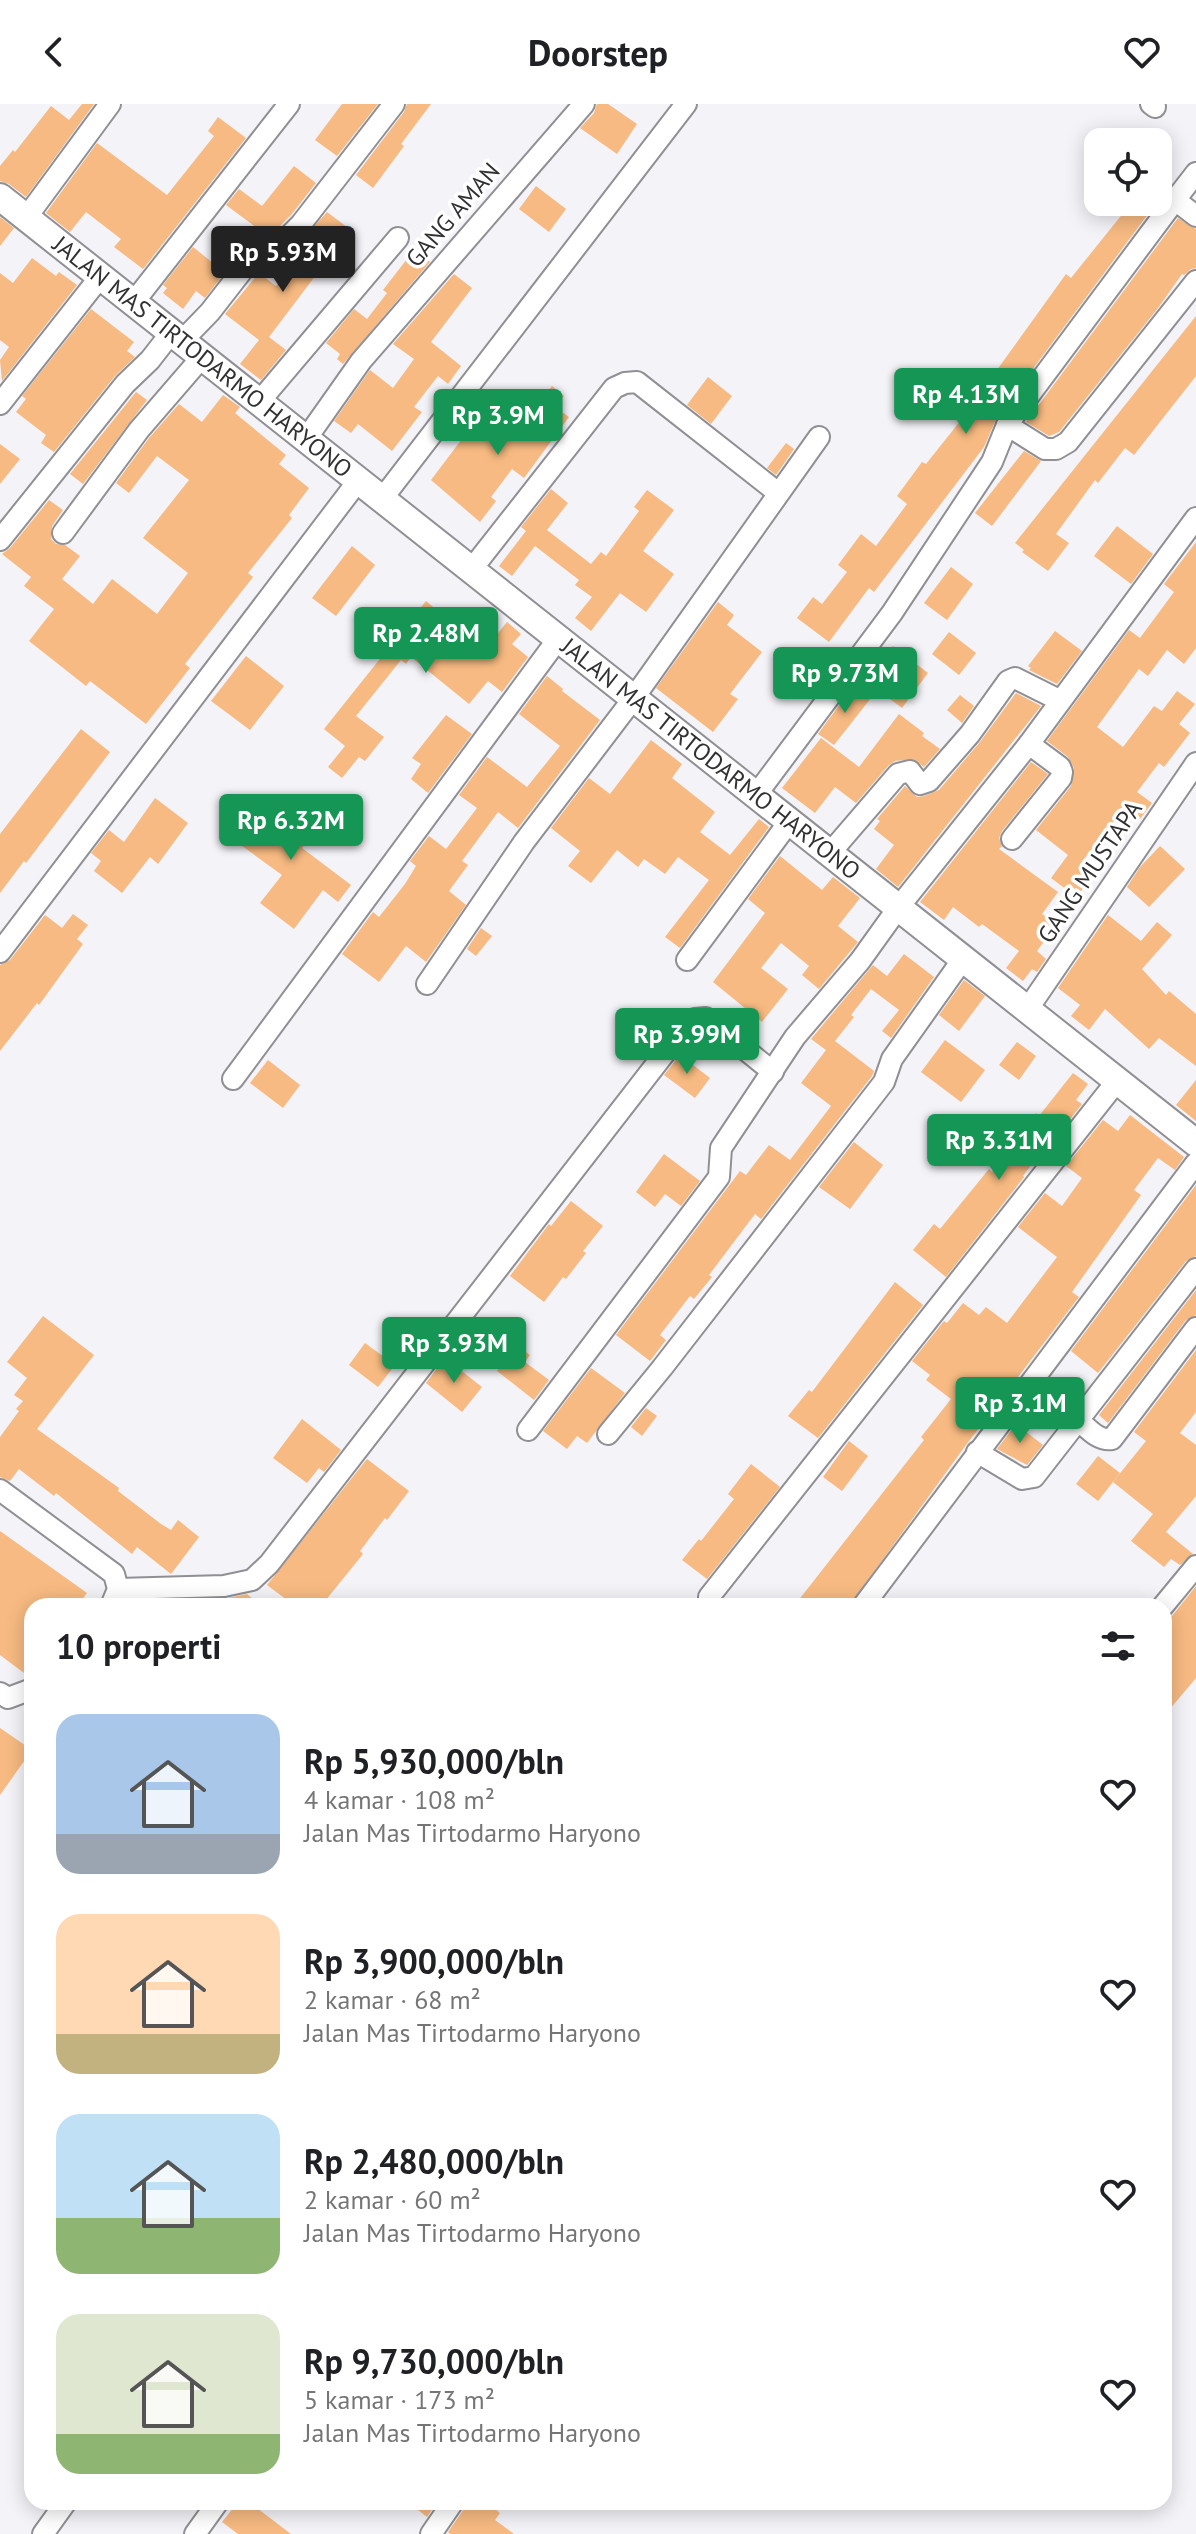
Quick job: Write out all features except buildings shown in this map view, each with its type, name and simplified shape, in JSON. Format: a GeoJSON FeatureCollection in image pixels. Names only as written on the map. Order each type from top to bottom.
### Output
{"type":"FeatureCollection","features":[{"type":"Feature","properties":{"kind":"street"},"geometry":{"type":"LineString","coordinates":[[26,218],[110,104]]}},
{"type":"Feature","properties":{"kind":"street"},"geometry":{"type":"LineString","coordinates":[[133,303],[289,104]]}},
{"type":"Feature","properties":{"kind":"street"},"geometry":{"type":"LineString","coordinates":[[63,533],[139,430],[185,344],[245,267],[256,259],[268,257],[301,224],[394,104]]}},
{"type":"Feature","properties":{"kind":"street","name":"GANG AMAN"},"geometry":{"type":"LineString","coordinates":[[306,439],[361,361],[584,104]]}},
{"type":"Feature","properties":{"kind":"street"},"geometry":{"type":"LineString","coordinates":[[382,499],[686,104]]}},
{"type":"Feature","properties":{"kind":"street"},"geometry":{"type":"LineString","coordinates":[[756,795],[892,613],[992,462],[1007,425],[1196,173]]}},
{"type":"Feature","properties":{"kind":"street","name":"JALAN MAS TIRTODARMO HARYONO"},"geometry":{"type":"LineString","coordinates":[[0,197],[1196,1143]]}},
{"type":"Feature","properties":{"kind":"street"},"geometry":{"type":"LineString","coordinates":[[1175,200],[1196,216]]}},
{"type":"Feature","properties":{"kind":"street"},"geometry":{"type":"LineString","coordinates":[[259,402],[398,238]]}},
{"type":"Feature","properties":{"kind":"street"},"geometry":{"type":"LineString","coordinates":[[0,404],[100,277]]}},
{"type":"Feature","properties":{"kind":"street"},"geometry":{"type":"LineString","coordinates":[[1007,425],[1045,449],[1056,449],[1068,442],[1196,281]]}},
{"type":"Feature","properties":{"kind":"street"},"geometry":{"type":"LineString","coordinates":[[0,540],[125,384],[150,360],[185,344]]}},
{"type":"Feature","properties":{"kind":"street"},"geometry":{"type":"LineString","coordinates":[[471,570],[614,388],[625,383],[637,382],[777,492]]}},
{"type":"Feature","properties":{"kind":"street"},"geometry":{"type":"LineString","coordinates":[[427,984],[524,842],[633,699],[777,492],[819,437]]}},
{"type":"Feature","properties":{"kind":"street"},"geometry":{"type":"LineString","coordinates":[[0,952],[358,481]]}},
{"type":"Feature","properties":{"kind":"street"},"geometry":{"type":"LineString","coordinates":[[528,1430],[719,1177],[721,1148],[795,1037],[860,961],[898,908],[1029,744],[1196,518]]}},
{"type":"Feature","properties":{"kind":"street"},"geometry":{"type":"LineString","coordinates":[[233,1079],[558,639]]}},
{"type":"Feature","properties":{"kind":"street"},"geometry":{"type":"LineString","coordinates":[[830,853],[898,774],[910,771],[920,784],[929,781],[970,734],[1008,681],[1015,678],[1059,700]]}},
{"type":"Feature","properties":{"kind":"street"},"geometry":{"type":"LineString","coordinates":[[1012,839],[1061,778],[1060,767],[1029,744]]}},
{"type":"Feature","properties":{"kind":"street","name":"GANG MUSTAPA"},"geometry":{"type":"LineString","coordinates":[[1027,1010],[1196,763]]}},
{"type":"Feature","properties":{"kind":"street"},"geometry":{"type":"LineString","coordinates":[[687,960],[789,822]]}},
{"type":"Feature","properties":{"kind":"street"},"geometry":{"type":"LineString","coordinates":[[608,1434],[884,1082],[892,1059],[963,959]]}},
{"type":"Feature","properties":{"kind":"street"},"geometry":{"type":"LineString","coordinates":[[0,1490],[114,1574],[115,1598],[252,1580],[269,1564],[685,1027],[695,1019],[706,1018],[773,1072]]}},
{"type":"Feature","properties":{"kind":"street"},"geometry":{"type":"LineString","coordinates":[[709,1597],[1117,1081]]}},
{"type":"Feature","properties":{"kind":"street"},"geometry":{"type":"LineString","coordinates":[[869,1598],[1196,1163]]}},
{"type":"Feature","properties":{"kind":"street"},"geometry":{"type":"LineString","coordinates":[[977,1452],[1022,1479],[1034,1477],[1196,1269]]}},
{"type":"Feature","properties":{"kind":"street"},"geometry":{"type":"LineString","coordinates":[[1077,1419],[1097,1436],[1112,1439],[1196,1328]]}},
{"type":"Feature","properties":{"kind":"street"},"geometry":{"type":"LineString","coordinates":[[1170,1598],[1196,1566]]}},
{"type":"Feature","properties":{"kind":"street"},"geometry":{"type":"LineString","coordinates":[[0,1693],[8,1698],[24,1692]]}},
{"type":"Feature","properties":{"kind":"street"},"geometry":{"type":"LineString","coordinates":[[43,2534],[60,2510]]}},
{"type":"Feature","properties":{"kind":"street"},"geometry":{"type":"LineString","coordinates":[[195,2534],[212,2510]]}},
{"type":"Feature","properties":{"kind":"street"},"geometry":{"type":"LineString","coordinates":[[431,2534],[448,2510]]}}]}
